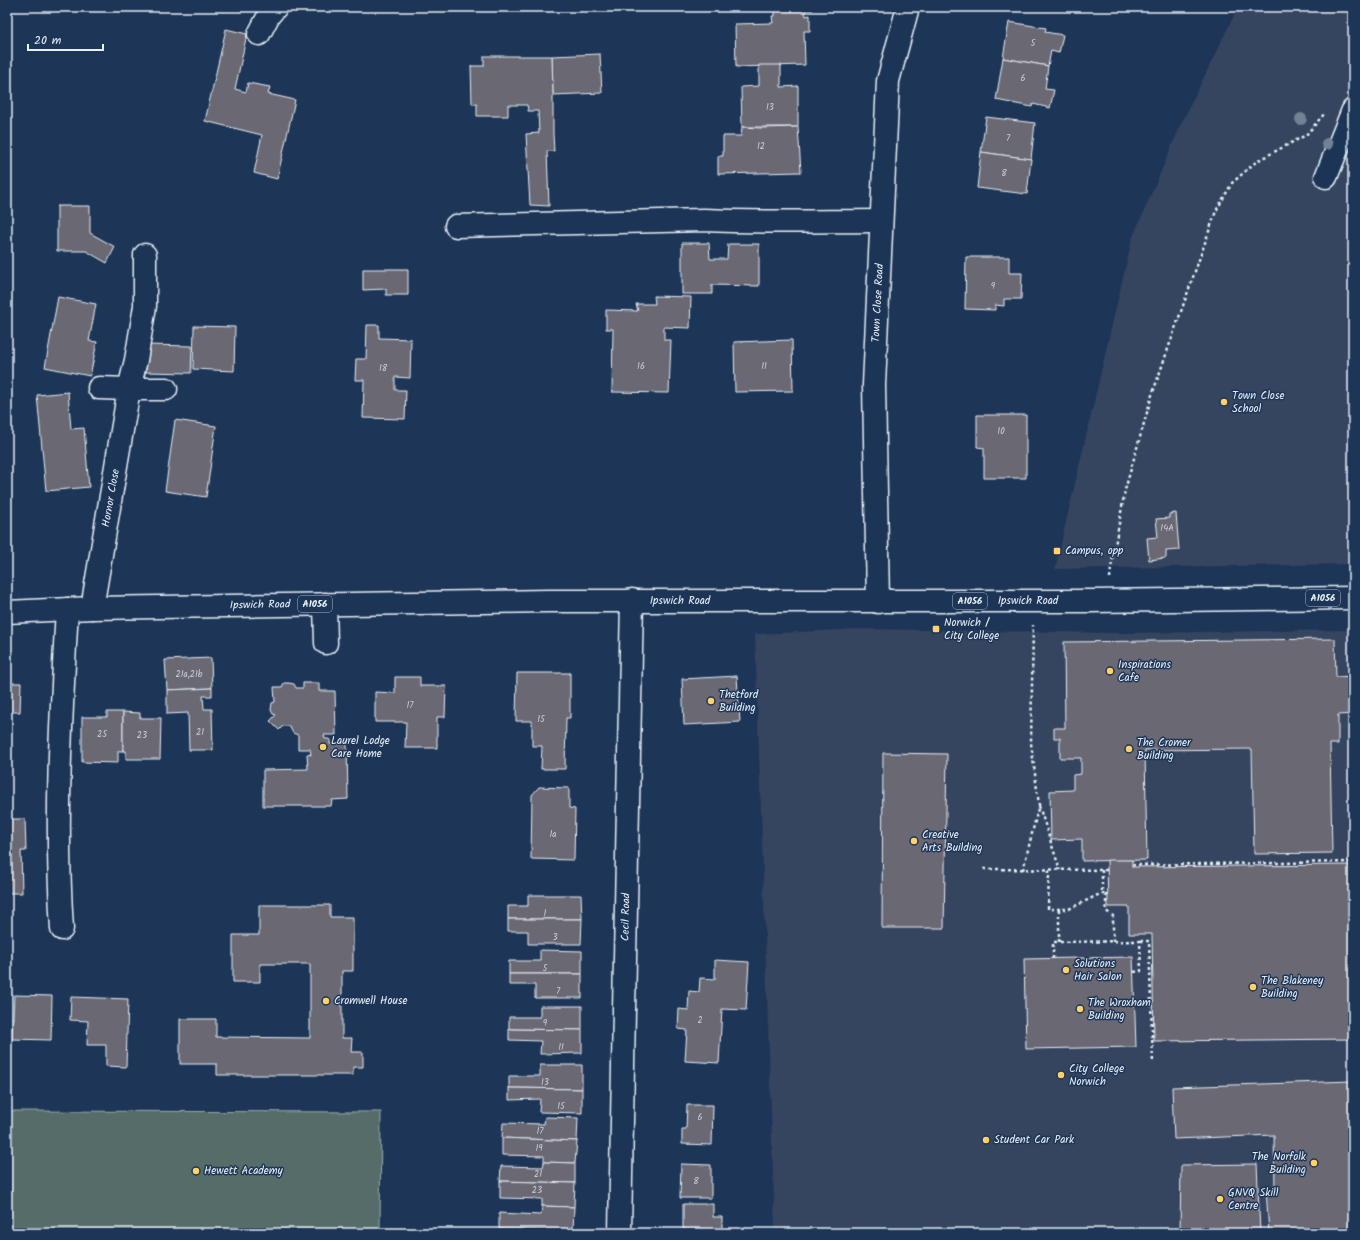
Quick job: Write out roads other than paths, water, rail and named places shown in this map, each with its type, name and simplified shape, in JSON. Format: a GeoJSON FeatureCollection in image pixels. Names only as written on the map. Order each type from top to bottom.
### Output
{"type":"FeatureCollection","features":[{"type":"Feature","properties":{"kind":"street"},"geometry":{"type":"LineString","coordinates":[[259,34],[269,15],[276,7]]}},
{"type":"Feature","properties":{"kind":"street","name":"Town Close Road"},"geometry":{"type":"LineString","coordinates":[[878,602],[874,386],[888,81],[908,7]]}},
{"type":"Feature","properties":{"kind":"street"},"geometry":{"type":"LineString","coordinates":[[1326,177],[1353,110]]}},
{"type":"Feature","properties":{"kind":"street"},"geometry":{"type":"LineString","coordinates":[[456,226],[704,220],[744,222],[820,220],[881,221]]}},
{"type":"Feature","properties":{"kind":"street","name":"Hornor Close"},"geometry":{"type":"LineString","coordinates":[[92,608],[129,389],[136,360],[145,306],[144,255]]}},
{"type":"Feature","properties":{"kind":"street"},"geometry":{"type":"LineString","coordinates":[[99,388],[166,389]]}},
{"type":"Feature","properties":{"kind":"street","name":"Ipswich Road"},"geometry":{"type":"LineString","coordinates":[[7,612],[92,608],[632,600],[878,602],[1353,598]]}},
{"type":"Feature","properties":{"kind":"street","name":"Cecil Road"},"geometry":{"type":"LineString","coordinates":[[620,1233],[627,892],[626,819],[632,600]]}},
{"type":"Feature","properties":{"kind":"street"},"geometry":{"type":"LineString","coordinates":[[325,604],[326,643]]}},
{"type":"Feature","properties":{"kind":"street"},"geometry":{"type":"LineString","coordinates":[[62,929],[59,880],[61,708],[67,609]]}},
{"type":"Feature","properties":{"kind":"place","name":"Town Close School"},"geometry":{"type":"Point","coordinates":[1224,402]}},
{"type":"Feature","properties":{"kind":"place","name":"Campus, opp"},"geometry":{"type":"Point","coordinates":[1057,551]}},
{"type":"Feature","properties":{"kind":"place","name":"Norwich / City College"},"geometry":{"type":"Point","coordinates":[936,629]}},
{"type":"Feature","properties":{"kind":"place","name":"Inspirations Cafe"},"geometry":{"type":"Point","coordinates":[1110,671]}},
{"type":"Feature","properties":{"kind":"place","name":"Thetford Building"},"geometry":{"type":"Point","coordinates":[711,701]}},
{"type":"Feature","properties":{"kind":"place","name":"Laurel Lodge Care Home"},"geometry":{"type":"Point","coordinates":[323,747]}},
{"type":"Feature","properties":{"kind":"place","name":"The Cromer Building"},"geometry":{"type":"Point","coordinates":[1129,749]}},
{"type":"Feature","properties":{"kind":"place","name":"Creative Arts Building"},"geometry":{"type":"Point","coordinates":[914,841]}},
{"type":"Feature","properties":{"kind":"place","name":"Solutions Hair Salon"},"geometry":{"type":"Point","coordinates":[1066,970]}},
{"type":"Feature","properties":{"kind":"place","name":"The Blakeney Building"},"geometry":{"type":"Point","coordinates":[1253,987]}},
{"type":"Feature","properties":{"kind":"place","name":"Cromwell House"},"geometry":{"type":"Point","coordinates":[326,1001]}},
{"type":"Feature","properties":{"kind":"place","name":"The Wroxham Building"},"geometry":{"type":"Point","coordinates":[1080,1009]}},
{"type":"Feature","properties":{"kind":"place","name":"City College Norwich"},"geometry":{"type":"Point","coordinates":[1061,1075]}},
{"type":"Feature","properties":{"kind":"place","name":"Student Car Park"},"geometry":{"type":"Point","coordinates":[986,1140]}},
{"type":"Feature","properties":{"kind":"place","name":"The Norfolk Building"},"geometry":{"type":"Point","coordinates":[1314,1163]}},
{"type":"Feature","properties":{"kind":"place","name":"Hewett Academy"},"geometry":{"type":"Point","coordinates":[196,1171]}},
{"type":"Feature","properties":{"kind":"place","name":"GNVQ Skill Centre"},"geometry":{"type":"Point","coordinates":[1220,1199]}}]}
